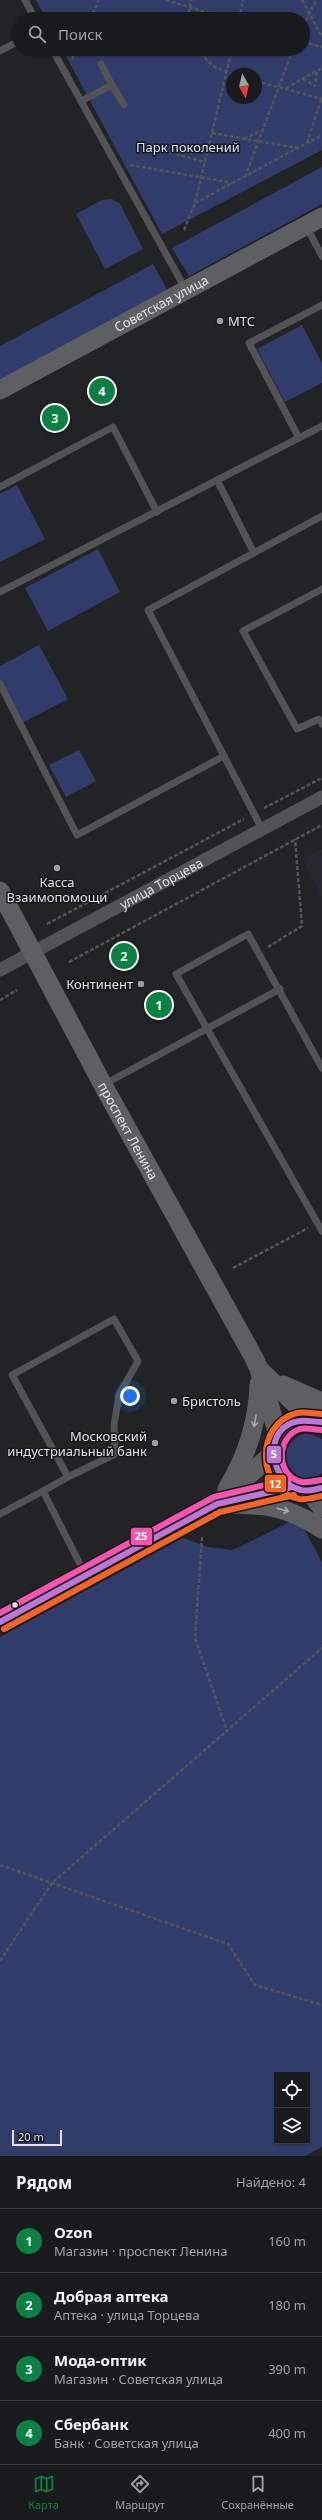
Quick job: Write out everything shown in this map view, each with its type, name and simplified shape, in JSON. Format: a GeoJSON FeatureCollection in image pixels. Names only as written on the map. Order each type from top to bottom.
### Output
{"type":"FeatureCollection","features":[{"type":"Feature","properties":{"kind":"street","name":"Советская улица"},"geometry":{"type":"LineString","coordinates":[[0,390],[314,221]]}},
{"type":"Feature","properties":{"kind":"street","name":"улица Торцева"},"geometry":{"type":"LineString","coordinates":[[0,970],[322,797]]}},
{"type":"Feature","properties":{"kind":"street","name":"проспект Ленина"},"geometry":{"type":"LineString","coordinates":[[0,891],[103,1085],[259,1369]]}},
{"type":"Feature","properties":{"kind":"street"},"geometry":{"type":"LineString","coordinates":[[259,1369],[281,1384],[322,1402]]}},
{"type":"Feature","properties":{"kind":"street"},"geometry":{"type":"LineString","coordinates":[[259,1369],[316,1421]]}},
{"type":"Feature","properties":{"kind":"street"},"geometry":{"type":"LineString","coordinates":[[259,1369],[278,1435]]}},
{"type":"Feature","properties":{"kind":"street"},"geometry":{"type":"LineString","coordinates":[[217,1504],[250,1444],[256,1422],[259,1369]]}},
{"type":"Feature","properties":{"kind":"street"},"geometry":{"type":"LineString","coordinates":[[316,1421],[299,1420],[288,1425],[278,1435],[272,1454],[276,1472],[282,1480],[308,1489],[322,1508]]}},
{"type":"Feature","properties":{"kind":"street"},"geometry":{"type":"LineString","coordinates":[[0,1622],[217,1504],[272,1454]]}},
{"type":"Feature","properties":{"kind":"street"},"geometry":{"type":"LineString","coordinates":[[217,1504],[308,1489]]}},
{"type":"Feature","properties":{"kind":"street"},"geometry":{"type":"LineString","coordinates":[[217,1504],[278,1508],[300,1514],[322,1529]]}},
{"type":"Feature","properties":{"kind":"lane"},"geometry":{"type":"LineString","coordinates":[[25,0],[31,12]]}},
{"type":"Feature","properties":{"kind":"lane"},"geometry":{"type":"LineString","coordinates":[[0,51],[12,45]]}},
{"type":"Feature","properties":{"kind":"lane"},"geometry":{"type":"LineString","coordinates":[[56,56],[186,290]]}},
{"type":"Feature","properties":{"kind":"lane"},"geometry":{"type":"LineString","coordinates":[[101,64],[124,105]]}},
{"type":"Feature","properties":{"kind":"lane"},"geometry":{"type":"LineString","coordinates":[[81,101],[112,85]]}},
{"type":"Feature","properties":{"kind":"lane"},"geometry":{"type":"LineString","coordinates":[[314,221],[322,256]]}},
{"type":"Feature","properties":{"kind":"lane"},"geometry":{"type":"LineString","coordinates":[[299,438],[249,343],[322,305]]}},
{"type":"Feature","properties":{"kind":"lane"},"geometry":{"type":"LineString","coordinates":[[0,592],[322,426]]}},
{"type":"Feature","properties":{"kind":"lane"},"geometry":{"type":"LineString","coordinates":[[0,487],[113,427],[157,512]]}},
{"type":"Feature","properties":{"kind":"lane"},"geometry":{"type":"LineString","coordinates":[[217,480],[254,553]]}},
{"type":"Feature","properties":{"kind":"lane"},"geometry":{"type":"LineString","coordinates":[[262,829],[148,610],[322,516]]}},
{"type":"Feature","properties":{"kind":"lane"},"geometry":{"type":"LineString","coordinates":[[322,589],[243,631],[297,729],[319,719],[322,724]]}},
{"type":"Feature","properties":{"kind":"lane"},"geometry":{"type":"LineString","coordinates":[[0,684],[77,835],[224,756]]}},
{"type":"Feature","properties":{"kind":"lane"},"geometry":{"type":"LineString","coordinates":[[322,1068],[280,989],[248,934],[176,974],[320,1222],[322,1231]]}},
{"type":"Feature","properties":{"kind":"lane"},"geometry":{"type":"LineString","coordinates":[[103,1085],[208,1030],[280,989]]}},
{"type":"Feature","properties":{"kind":"lane"},"geometry":{"type":"LineString","coordinates":[[0,1514],[114,1454],[114,1425],[119,1395],[138,1361],[114,1319],[12,1375],[68,1477]]}},
{"type":"Feature","properties":{"kind":"lane"},"geometry":{"type":"LineString","coordinates":[[43,1491],[86,1576]]}},
{"type":"Feature","properties":{"kind":"path"},"geometry":{"type":"LineString","coordinates":[[93,12],[99,0]]}},
{"type":"Feature","properties":{"kind":"path"},"geometry":{"type":"LineString","coordinates":[[166,0],[203,12]]}},
{"type":"Feature","properties":{"kind":"path"},"geometry":{"type":"LineString","coordinates":[[189,12],[191,0]]}},
{"type":"Feature","properties":{"kind":"path"},"geometry":{"type":"LineString","coordinates":[[240,12],[243,0]]}},
{"type":"Feature","properties":{"kind":"path"},"geometry":{"type":"LineString","coordinates":[[302,0],[309,12],[316,0]]}},
{"type":"Feature","properties":{"kind":"path"},"geometry":{"type":"LineString","coordinates":[[310,14],[322,38]]}},
{"type":"Feature","properties":{"kind":"path"},"geometry":{"type":"LineString","coordinates":[[310,44],[322,47]]}},
{"type":"Feature","properties":{"kind":"path"},"geometry":{"type":"LineString","coordinates":[[203,56],[213,66],[226,72]]}},
{"type":"Feature","properties":{"kind":"path"},"geometry":{"type":"LineString","coordinates":[[228,68],[230,56]]}},
{"type":"Feature","properties":{"kind":"path"},"geometry":{"type":"LineString","coordinates":[[244,177],[290,56]]}},
{"type":"Feature","properties":{"kind":"path"},"geometry":{"type":"LineString","coordinates":[[286,88],[322,68]]}},
{"type":"Feature","properties":{"kind":"path"},"geometry":{"type":"LineString","coordinates":[[303,79],[315,86],[317,71]]}},
{"type":"Feature","properties":{"kind":"path"},"geometry":{"type":"LineString","coordinates":[[184,230],[195,203],[226,76]]}},
{"type":"Feature","properties":{"kind":"path"},"geometry":{"type":"LineString","coordinates":[[262,83],[322,98],[307,143]]}},
{"type":"Feature","properties":{"kind":"path"},"geometry":{"type":"LineString","coordinates":[[243,139],[262,131]]}},
{"type":"Feature","properties":{"kind":"path"},"geometry":{"type":"LineString","coordinates":[[212,133],[257,142],[299,148]]}},
{"type":"Feature","properties":{"kind":"path"},"geometry":{"type":"LineString","coordinates":[[195,203],[322,135]]}},
{"type":"Feature","properties":{"kind":"path"},"geometry":{"type":"LineString","coordinates":[[164,151],[205,162]]}},
{"type":"Feature","properties":{"kind":"path"},"geometry":{"type":"LineString","coordinates":[[115,162],[233,183]]}},
{"type":"Feature","properties":{"kind":"path"},"geometry":{"type":"LineString","coordinates":[[47,924],[322,778]]}},
{"type":"Feature","properties":{"kind":"path"},"geometry":{"type":"LineString","coordinates":[[69,962],[322,825]]}},
{"type":"Feature","properties":{"kind":"path"},"geometry":{"type":"LineString","coordinates":[[259,952],[302,926],[295,839]]}},
{"type":"Feature","properties":{"kind":"path"},"geometry":{"type":"LineString","coordinates":[[0,1000],[17,990]]}},
{"type":"Feature","properties":{"kind":"path"},"geometry":{"type":"LineString","coordinates":[[233,1268],[320,1222]]}},
{"type":"Feature","properties":{"kind":"path"},"geometry":{"type":"LineString","coordinates":[[202,1537],[195,1638],[227,1731]]}},
{"type":"Feature","properties":{"kind":"path"},"geometry":{"type":"LineString","coordinates":[[0,1961],[52,1883],[322,1648]]}},
{"type":"Feature","properties":{"kind":"path"},"geometry":{"type":"LineString","coordinates":[[0,1865],[228,1944],[255,1985],[322,2005]]}},
{"type":"Feature","properties":{"kind":"shaded area"},"geometry":{"type":"Polygon","coordinates":[[[322,849],[322,897],[302,859],[322,849]]]}},
{"type":"Feature","properties":{"kind":"green space","name":"Парк поколений"},"geometry":{"type":"Polygon","coordinates":[[[36,0],[322,0],[322,150],[162,234],[66,56],[310,56],[310,12],[42,12],[36,0]]]}},
{"type":"Feature","properties":{"kind":"green space"},"geometry":{"type":"Polygon","coordinates":[[[322,167],[322,204],[189,276],[172,248],[322,167]]]}},
{"type":"Feature","properties":{"kind":"green space"},"geometry":{"type":"Polygon","coordinates":[[[112,199],[120,204],[143,249],[105,269],[76,214],[102,200],[112,199]]]}},
{"type":"Feature","properties":{"kind":"green space"},"geometry":{"type":"Polygon","coordinates":[[[153,264],[168,291],[0,381],[0,346],[153,264]]]}},
{"type":"Feature","properties":{"kind":"green space"},"geometry":{"type":"Polygon","coordinates":[[[302,325],[322,363],[322,383],[285,402],[257,349],[302,325]]]}},
{"type":"Feature","properties":{"kind":"green space"},"geometry":{"type":"Polygon","coordinates":[[[17,485],[45,539],[0,562],[0,494],[17,485]]]}},
{"type":"Feature","properties":{"kind":"green space"},"geometry":{"type":"Polygon","coordinates":[[[98,549],[120,592],[48,631],[25,588],[98,549]]]}},
{"type":"Feature","properties":{"kind":"green space"},"geometry":{"type":"Polygon","coordinates":[[[39,645],[68,699],[22,723],[0,680],[0,666],[39,645]]]}},
{"type":"Feature","properties":{"kind":"green space"},"geometry":{"type":"Polygon","coordinates":[[[79,750],[96,781],[66,797],[49,765],[79,750]]]}},
{"type":"Feature","properties":{"kind":"green space"},"geometry":{"type":"Polygon","coordinates":[[[303,1434],[310,1434],[322,1439],[322,1473],[312,1478],[303,1477],[295,1473],[289,1467],[286,1458],[287,1449],[292,1441],[303,1434]]]}},
{"type":"Feature","properties":{"kind":"green space"},"geometry":{"type":"Polygon","coordinates":[[[298,1518],[322,1562],[322,2147],[305,2156],[0,2156],[0,1637],[183,1538],[208,1547],[233,1550],[298,1518]]]}},
{"type":"Feature","properties":{"kind":"transit line","name":"12"},"geometry":{"type":"LineString","coordinates":[[322,1414],[300,1412],[283,1420],[273,1430],[267,1443],[266,1457],[268,1471],[275,1484],[285,1493],[300,1499],[322,1496]]}},
{"type":"Feature","properties":{"kind":"transit line","name":"5"},"geometry":{"type":"LineString","coordinates":[[322,1422],[300,1421],[288,1425],[279,1432],[275,1442],[274,1454],[276,1466],[290,1485],[303,1491],[322,1488]]}},
{"type":"Feature","properties":{"kind":"transit line","name":"25"},"geometry":{"type":"LineString","coordinates":[[321,1430],[302,1428],[292,1433],[286,1440],[282,1457],[283,1465],[287,1473],[293,1479],[302,1482],[321,1480]]}},
{"type":"Feature","properties":{"kind":"transit line","name":"25"},"geometry":{"type":"LineString","coordinates":[[0,1613],[214,1497],[290,1479]]}},
{"type":"Feature","properties":{"kind":"transit line","name":"5"},"geometry":{"type":"LineString","coordinates":[[0,1622],[217,1504],[292,1487]]}},
{"type":"Feature","properties":{"kind":"transit line","name":"12"},"geometry":{"type":"LineString","coordinates":[[4,1629],[220,1512],[294,1495]]}},
{"type":"Feature","properties":{"kind":"place","name":"МТС"},"geometry":{"type":"Point","coordinates":[220,321]}},
{"type":"Feature","properties":{"kind":"place","name":"Сбербанк"},"geometry":{"type":"Point","coordinates":[102,391]}},
{"type":"Feature","properties":{"kind":"place","name":"Мода-оптик"},"geometry":{"type":"Point","coordinates":[55,418]}},
{"type":"Feature","properties":{"kind":"place","name":"Касса Взаимопомощи"},"geometry":{"type":"Point","coordinates":[57,868]}},
{"type":"Feature","properties":{"kind":"place","name":"Добрая аптека"},"geometry":{"type":"Point","coordinates":[124,956]}},
{"type":"Feature","properties":{"kind":"place","name":"Континент"},"geometry":{"type":"Point","coordinates":[141,984]}},
{"type":"Feature","properties":{"kind":"place","name":"Ozon"},"geometry":{"type":"Point","coordinates":[159,1005]}},
{"type":"Feature","properties":{"kind":"place","name":"Бристоль"},"geometry":{"type":"Point","coordinates":[174,1401]}},
{"type":"Feature","properties":{"kind":"place","name":"Московский индустриальный банк"},"geometry":{"type":"Point","coordinates":[155,1443]}}]}
